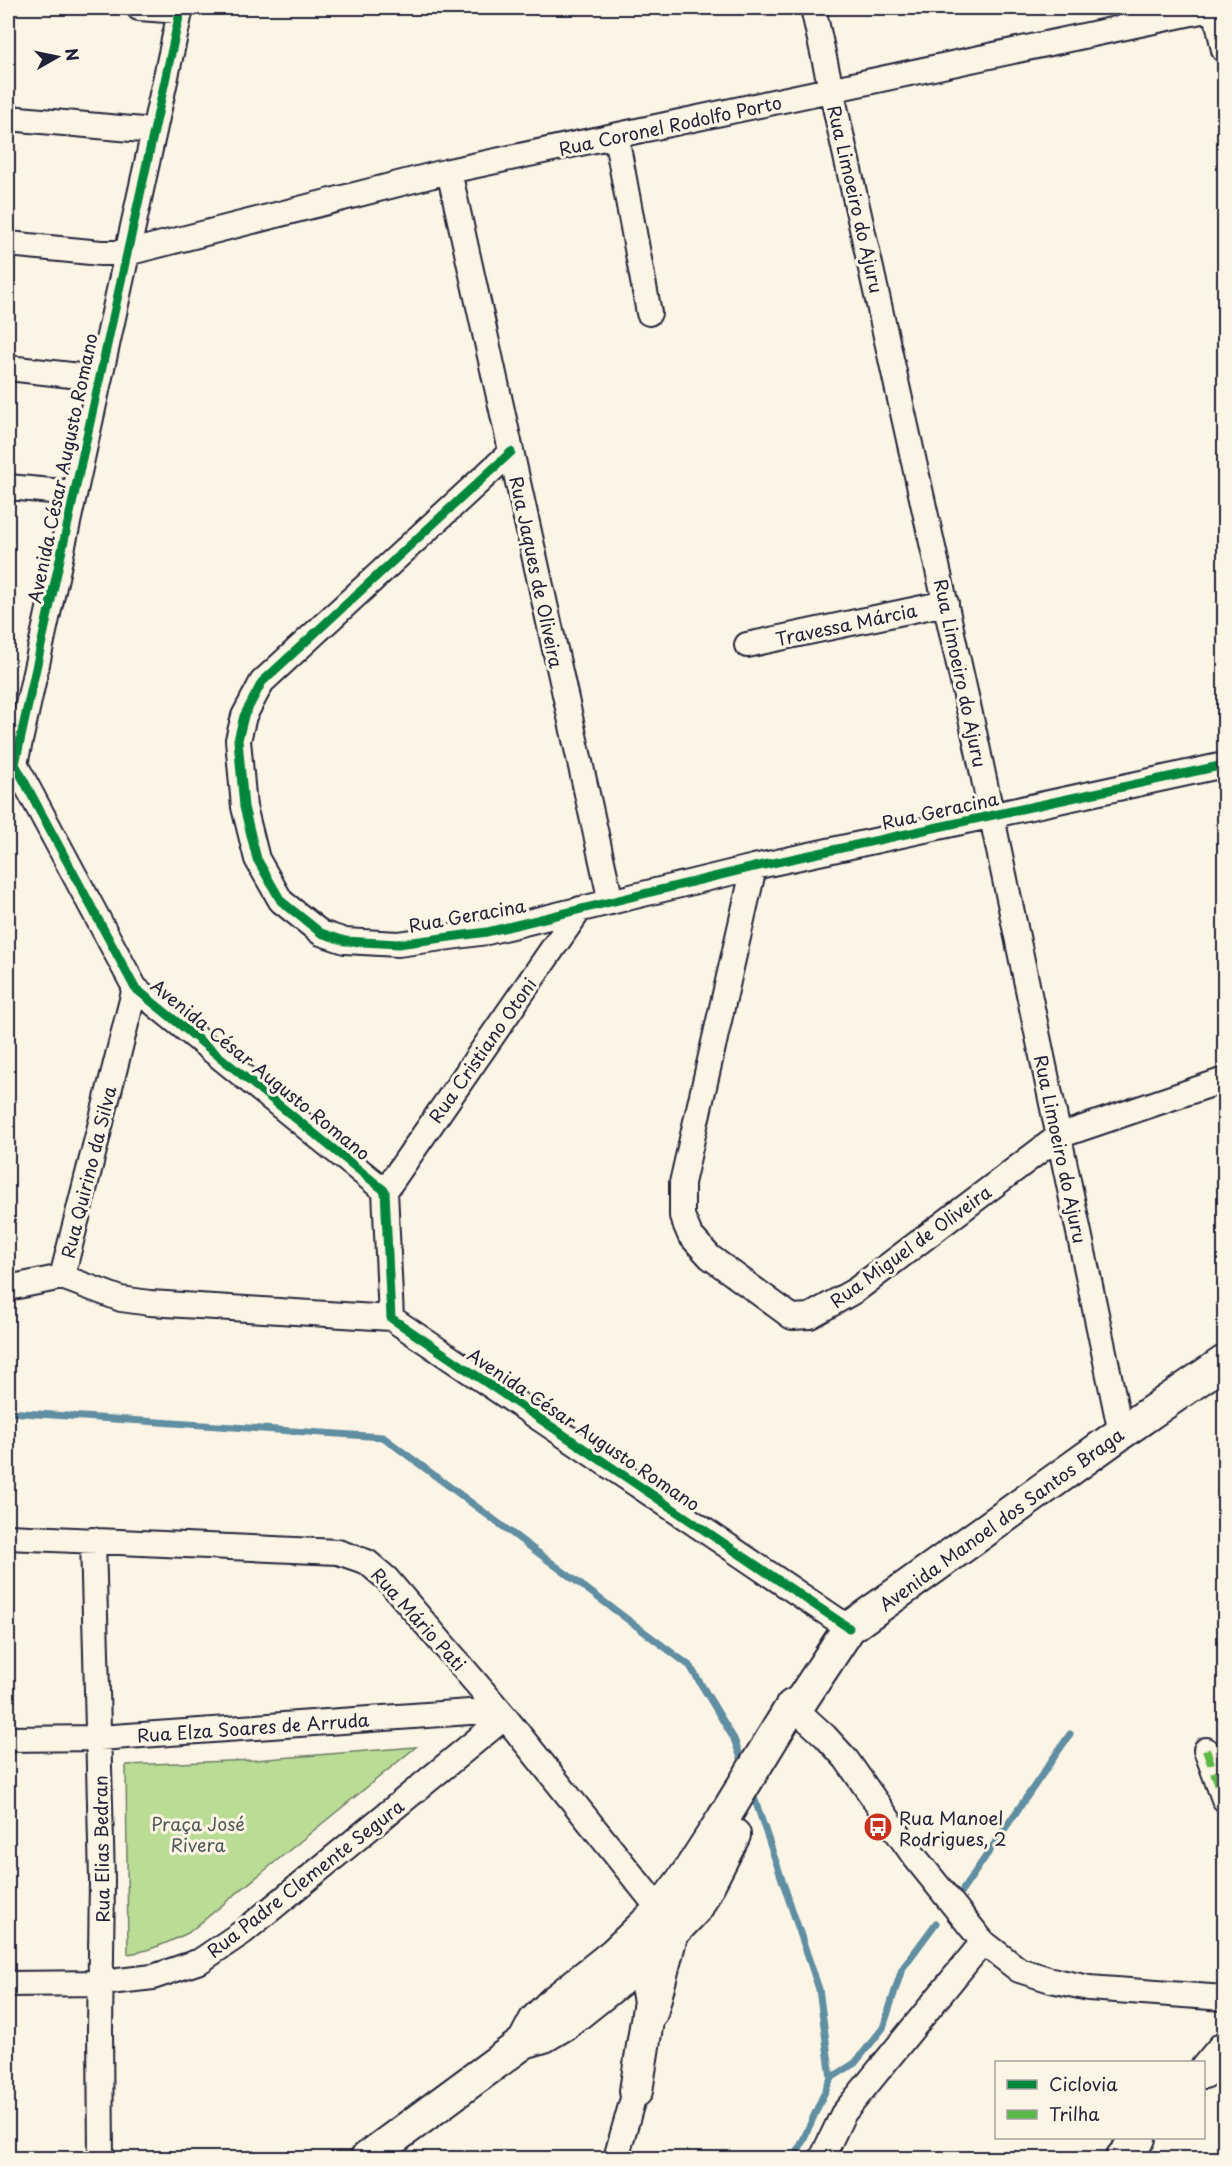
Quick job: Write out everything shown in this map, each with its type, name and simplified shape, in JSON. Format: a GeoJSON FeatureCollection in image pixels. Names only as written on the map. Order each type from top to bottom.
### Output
{"type":"FeatureCollection","features":[{"type":"Feature","properties":{"kind":"street"},"geometry":{"type":"LineString","coordinates":[[140,8],[180,9]]}},
{"type":"Feature","properties":{"kind":"street","name":"Rua Limoeiro do Ajuru"},"geometry":{"type":"LineString","coordinates":[[813,8],[992,815],[1121,1433]]}},
{"type":"Feature","properties":{"kind":"street"},"geometry":{"type":"LineString","coordinates":[[1215,8],[1224,50]]}},
{"type":"Feature","properties":{"kind":"street","name":"Rua Coronel Rodolfo Porto"},"geometry":{"type":"LineString","coordinates":[[8,244],[101,253],[127,253],[450,171],[831,91],[1180,11],[1215,8]]}},
{"type":"Feature","properties":{"kind":"street","name":"Avenida César Augusto Romano"},"geometry":{"type":"LineString","coordinates":[[180,9],[74,493],[11,764],[135,988],[385,1191]]}},
{"type":"Feature","properties":{"kind":"street"},"geometry":{"type":"LineString","coordinates":[[8,118],[154,130]]}},
{"type":"Feature","properties":{"kind":"street"},"geometry":{"type":"LineString","coordinates":[[616,136],[649,313]]}},
{"type":"Feature","properties":{"kind":"street","name":"Rua Jaques de Oliveira"},"geometry":{"type":"LineString","coordinates":[[450,171],[611,902]]}},
{"type":"Feature","properties":{"kind":"street"},"geometry":{"type":"LineString","coordinates":[[8,368],[98,378]]}},
{"type":"Feature","properties":{"kind":"street","name":"Rua Geracina"},"geometry":{"type":"LineString","coordinates":[[511,452],[262,682],[244,716],[238,740],[244,807],[257,859],[281,901],[321,933],[345,940],[398,944],[487,932],[754,867],[1224,765]]}},
{"type":"Feature","properties":{"kind":"street"},"geometry":{"type":"LineString","coordinates":[[8,487],[74,493]]}},
{"type":"Feature","properties":{"kind":"street","name":"Travessa Márcia"},"geometry":{"type":"LineString","coordinates":[[747,645],[946,603]]}},
{"type":"Feature","properties":{"kind":"street","name":"Rua Miguel de Oliveira"},"geometry":{"type":"LineString","coordinates":[[754,867],[682,1184],[682,1216],[690,1234],[710,1257],[792,1317],[810,1316],[856,1290],[1059,1136],[1224,1080]]}},
{"type":"Feature","properties":{"kind":"street","name":"Rua Cristiano Otoni"},"geometry":{"type":"LineString","coordinates":[[385,1191],[580,909]]}},
{"type":"Feature","properties":{"kind":"street","name":"Rua Quirino da Silva"},"geometry":{"type":"LineString","coordinates":[[135,988],[62,1277],[121,1299],[150,1303],[391,1318]]}},
{"type":"Feature","properties":{"kind":"street"},"geometry":{"type":"LineString","coordinates":[[385,1191],[391,1318]]}},
{"type":"Feature","properties":{"kind":"street"},"geometry":{"type":"LineString","coordinates":[[8,1288],[62,1277]]}},
{"type":"Feature","properties":{"kind":"street","name":"Avenida César Augusto Romano"},"geometry":{"type":"LineString","coordinates":[[391,1318],[849,1628]]}},
{"type":"Feature","properties":{"kind":"street","name":"Avenida Manoel dos Santos Braga"},"geometry":{"type":"LineString","coordinates":[[668,1919],[697,1907],[730,1823],[797,1706],[849,1628],[1224,1362]]}},
{"type":"Feature","properties":{"kind":"street","name":"Rua Mário Pati"},"geometry":{"type":"LineString","coordinates":[[8,1537],[338,1552],[367,1562],[387,1579],[501,1713],[668,1919]]}},
{"type":"Feature","properties":{"kind":"street","name":"Rua Elias Bedran"},"geometry":{"type":"LineString","coordinates":[[93,1540],[102,1880],[101,2158]]}},
{"type":"Feature","properties":{"kind":"street"},"geometry":{"type":"LineString","coordinates":[[797,1706],[846,1759],[914,1856],[983,1942],[1019,1970],[1089,1988],[1224,1998]]}},
{"type":"Feature","properties":{"kind":"street","name":"Rua Elza Soares de Arruda"},"geometry":{"type":"LineString","coordinates":[[8,1739],[99,1738],[501,1713]]}},
{"type":"Feature","properties":{"kind":"street","name":"Rua Padre Clemente Segura"},"geometry":{"type":"LineString","coordinates":[[8,1984],[101,1983],[153,1977],[200,1961],[243,1932],[501,1713]]}},
{"type":"Feature","properties":{"kind":"street"},"geometry":{"type":"LineString","coordinates":[[1206,1750],[1224,1799]]}},
{"type":"Feature","properties":{"kind":"street"},"geometry":{"type":"LineString","coordinates":[[367,2158],[524,2042],[544,2036],[566,2023],[626,1975],[668,1919]]}},
{"type":"Feature","properties":{"kind":"street"},"geometry":{"type":"LineString","coordinates":[[524,2042],[535,2021],[554,2002],[614,1954],[668,1919]]}},
{"type":"Feature","properties":{"kind":"street"},"geometry":{"type":"LineString","coordinates":[[616,2158],[636,2091],[668,1919]]}},
{"type":"Feature","properties":{"kind":"street"},"geometry":{"type":"LineString","coordinates":[[822,2158],[843,2114],[983,1942]]}},
{"type":"Feature","properties":{"kind":"street"},"geometry":{"type":"LineString","coordinates":[[626,1975],[640,1975],[646,1981],[650,2001],[636,2091]]}},
{"type":"Feature","properties":{"kind":"street"},"geometry":{"type":"LineString","coordinates":[[1205,2070],[1224,2048]]}},
{"type":"Feature","properties":{"kind":"street"},"geometry":{"type":"LineString","coordinates":[[1122,2158],[1138,2139]]}},
{"type":"Feature","properties":{"kind":"green space","name":"Praça José Rivera"},"geometry":{"type":"Polygon","coordinates":[[[416,1747],[188,1933],[152,1948],[128,1954],[126,1765],[255,1760],[416,1747]]]}},
{"type":"Feature","properties":{"kind":"waterway"},"geometry":{"type":"LineString","coordinates":[[8,1412],[383,1437],[690,1666],[734,1739],[744,1766]]}},
{"type":"Feature","properties":{"kind":"waterway"},"geometry":{"type":"LineString","coordinates":[[962,1891],[1070,1734]]}},
{"type":"Feature","properties":{"kind":"waterway"},"geometry":{"type":"LineString","coordinates":[[752,1791],[819,1989],[831,2078],[795,2158]]}},
{"type":"Feature","properties":{"kind":"waterway"},"geometry":{"type":"LineString","coordinates":[[831,2078],[855,2063],[883,2028],[902,1969],[936,1923]]}},
{"type":"Feature","properties":{"kind":"marked path"},"geometry":{"type":"LineString","coordinates":[[1206,1750],[1224,1799]]}},
{"type":"Feature","properties":{"kind":"cycle path"},"geometry":{"type":"LineString","coordinates":[[181,8],[15,764],[135,988],[385,1191],[391,1318],[849,1628]]}},
{"type":"Feature","properties":{"kind":"cycle path"},"geometry":{"type":"LineString","coordinates":[[511,452],[262,682],[244,716],[238,740],[244,807],[257,859],[281,901],[321,933],[345,941],[398,944],[487,932],[754,867],[1224,765]]}},
{"type":"Feature","properties":{"kind":"place","name":"Rua Manoel Rodrigues, 2"},"geometry":{"type":"Point","coordinates":[878,1827]}}]}
